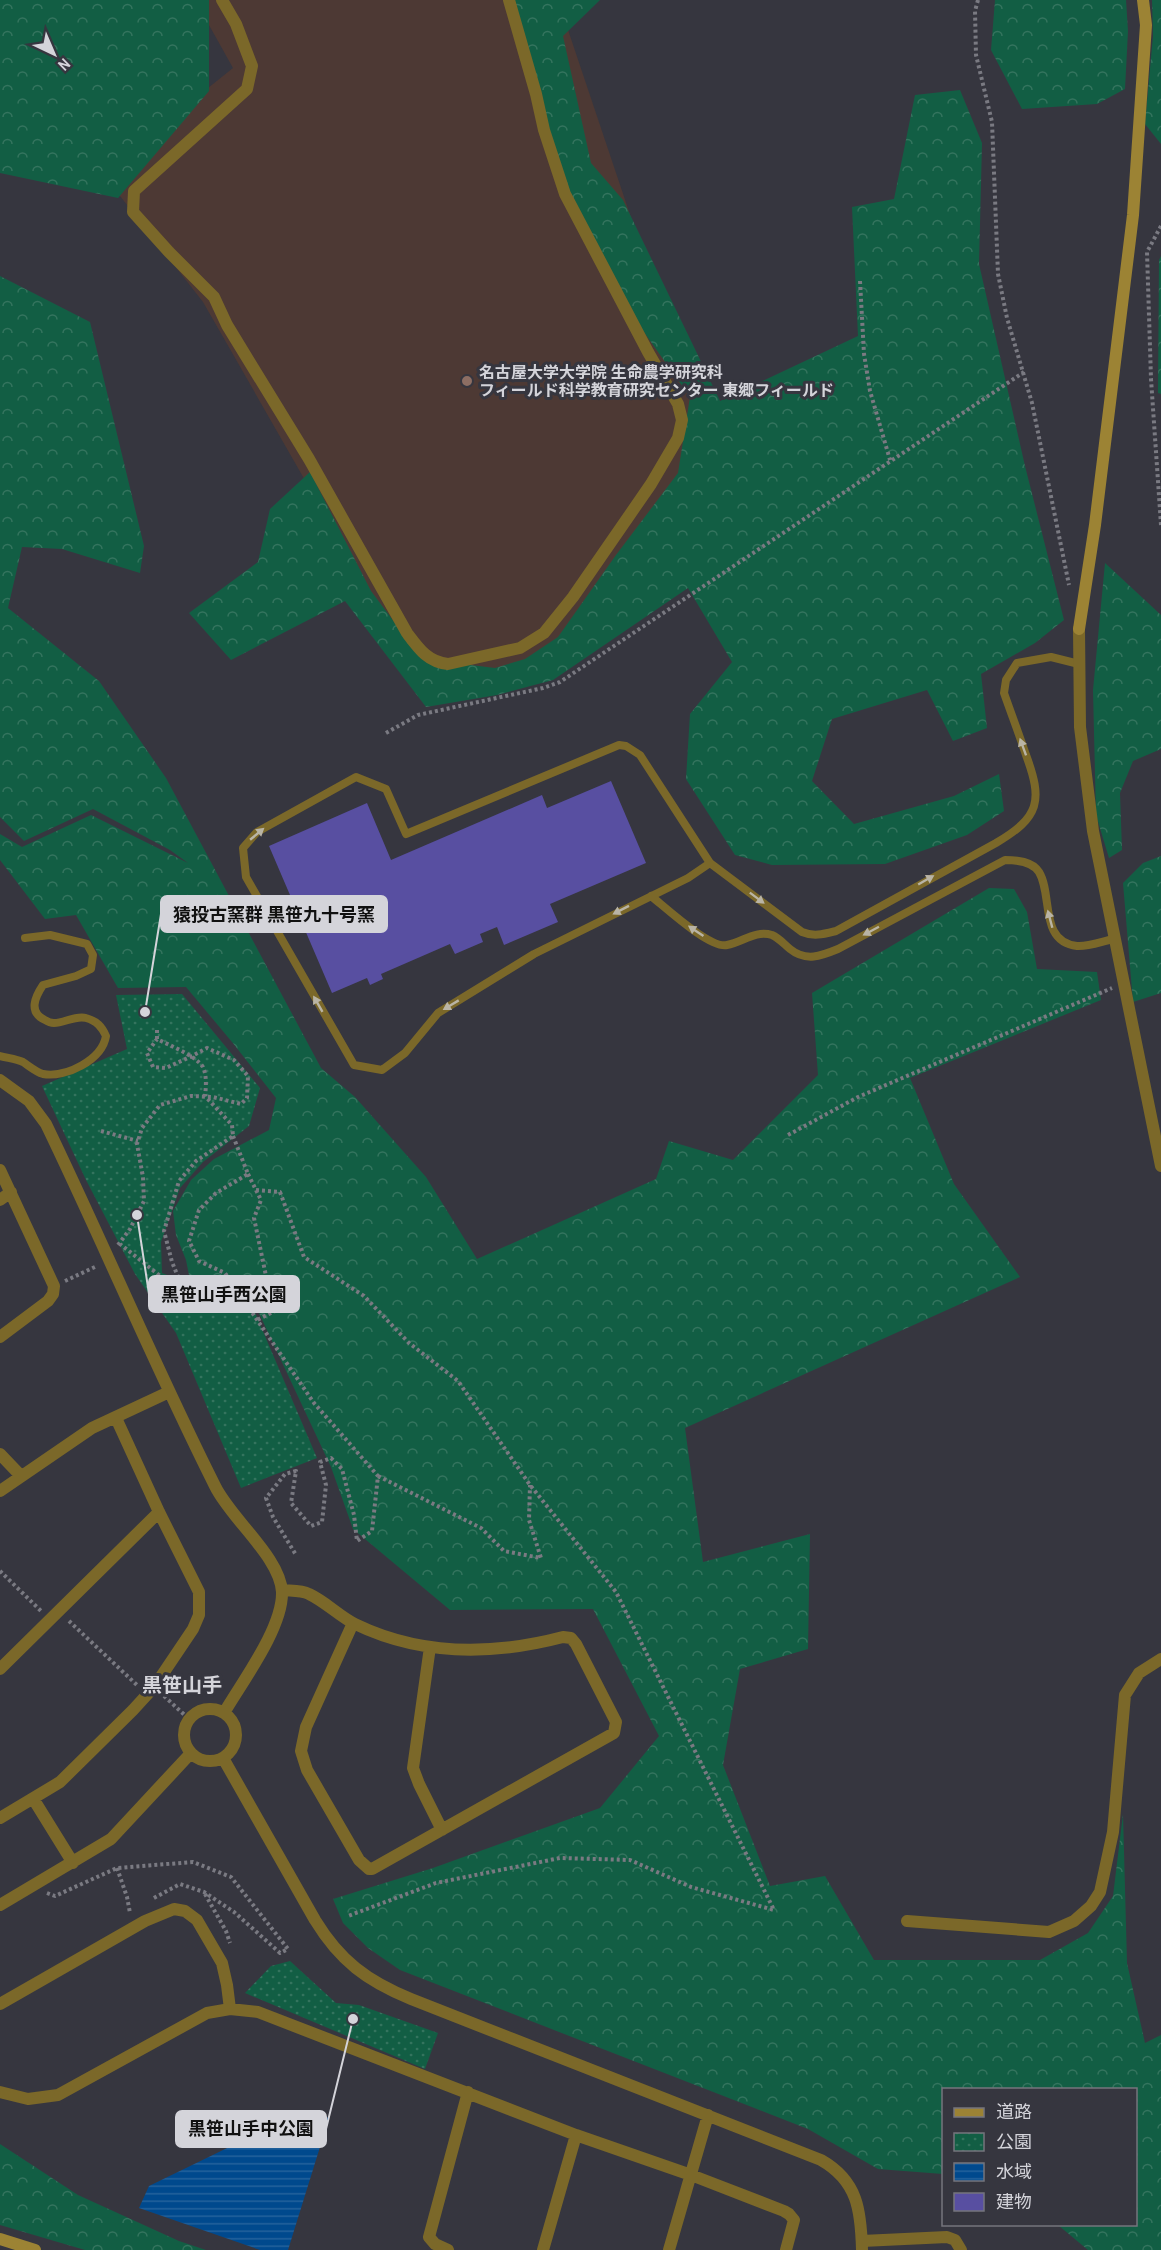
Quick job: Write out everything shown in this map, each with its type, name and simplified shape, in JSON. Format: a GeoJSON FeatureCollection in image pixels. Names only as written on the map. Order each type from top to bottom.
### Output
{"type":"FeatureCollection","features":[{"type":"Feature","properties":{"kind":"street"},"geometry":{"type":"LineString","coordinates":[[222,0],[236,24],[252,66],[247,89],[134,191],[133,212],[214,297],[227,325],[309,459],[407,633],[428,658],[448,664],[520,648],[543,633],[573,597],[651,484],[678,438],[682,420],[678,404],[565,194],[544,130],[509,0]]}},
{"type":"Feature","properties":{"kind":"street"},"geometry":{"type":"LineString","coordinates":[[1143,0],[1146,25],[1133,215],[1095,525],[1079,629],[1079,664],[1080,727],[1093,831],[1161,1166]]}},
{"type":"Feature","properties":{"kind":"street"},"geometry":{"type":"LineString","coordinates":[[0,1080],[29,1101],[46,1124],[219,1495],[276,1570],[282,1590],[276,1624],[224,1713]]}},
{"type":"Feature","properties":{"kind":"street"},"geometry":{"type":"LineString","coordinates":[[0,1170],[54,1286],[53,1294],[48,1301],[0,1337]]}},
{"type":"Feature","properties":{"kind":"street"},"geometry":{"type":"LineString","coordinates":[[0,1200],[11,1192]]}},
{"type":"Feature","properties":{"kind":"street"},"geometry":{"type":"LineString","coordinates":[[0,1491],[92,1428],[170,1392]]}},
{"type":"Feature","properties":{"kind":"street"},"geometry":{"type":"LineString","coordinates":[[0,1818],[34,1800],[60,1782],[151,1690],[193,1629],[200,1608],[199,1592],[116,1418]]}},
{"type":"Feature","properties":{"kind":"street"},"geometry":{"type":"LineString","coordinates":[[0,1454],[21,1476]]}},
{"type":"Feature","properties":{"kind":"street"},"geometry":{"type":"LineString","coordinates":[[0,1669],[159,1512]]}},
{"type":"Feature","properties":{"kind":"street"},"geometry":{"type":"LineString","coordinates":[[282,1590],[308,1593],[353,1623],[388,1637],[429,1647],[470,1650],[503,1649],[563,1637],[569,1638],[576,1644],[617,1726],[614,1733],[442,1830],[372,1869],[364,1867],[303,1761],[301,1751],[303,1734],[353,1623]]}},
{"type":"Feature","properties":{"kind":"street"},"geometry":{"type":"LineString","coordinates":[[429,1647],[413,1768],[418,1784],[442,1830]]}},
{"type":"Feature","properties":{"kind":"street"},"geometry":{"type":"LineString","coordinates":[[907,1921],[1049,1932],[1074,1922],[1091,1906],[1100,1892],[1113,1832],[1125,1695],[1139,1673],[1156,1660],[1161,1659]]}},
{"type":"Feature","properties":{"kind":"street"},"geometry":{"type":"LineString","coordinates":[[209,1709],[224,1713],[232,1720],[237,1738],[234,1746],[223,1758],[206,1761],[191,1753],[184,1739],[190,1720],[200,1712],[209,1709]]}},
{"type":"Feature","properties":{"kind":"street"},"geometry":{"type":"LineString","coordinates":[[0,1905],[111,1839],[191,1753]]}},
{"type":"Feature","properties":{"kind":"street"},"geometry":{"type":"LineString","coordinates":[[223,1758],[321,1930],[345,1959],[368,1979],[385,1989],[811,2155],[837,2170],[855,2194],[862,2245],[947,2237],[955,2240],[961,2250]]}},
{"type":"Feature","properties":{"kind":"street"},"geometry":{"type":"LineString","coordinates":[[34,1800],[74,1863]]}},
{"type":"Feature","properties":{"kind":"street"},"geometry":{"type":"LineString","coordinates":[[0,2004],[145,1921],[174,1909],[198,1920],[222,1963],[228,1985],[230,2009]]}},
{"type":"Feature","properties":{"kind":"street"},"geometry":{"type":"LineString","coordinates":[[0,2092],[28,2099],[58,2095],[207,2013],[230,2009],[267,2015],[789,2214],[793,2224],[786,2250]]}},
{"type":"Feature","properties":{"kind":"street"},"geometry":{"type":"LineString","coordinates":[[448,2250],[435,2244],[429,2237],[468,2092]]}},
{"type":"Feature","properties":{"kind":"street"},"geometry":{"type":"LineString","coordinates":[[669,2250],[708,2115]]}},
{"type":"Feature","properties":{"kind":"street"},"geometry":{"type":"LineString","coordinates":[[543,2250],[576,2134]]}},
{"type":"Feature","properties":{"kind":"street"},"geometry":{"type":"LineString","coordinates":[[0,2239],[35,2250]]}},
{"type":"Feature","properties":{"kind":"lane"},"geometry":{"type":"LineString","coordinates":[[710,863],[688,878],[534,954],[438,1013],[405,1053],[382,1070],[354,1065],[246,877],[243,848],[257,832],[356,777],[386,789],[406,834],[619,745],[626,746],[640,755],[710,863],[802,932],[815,935],[836,931],[948,867],[1016,832],[1024,824],[1035,803],[1036,783],[1004,693],[1006,680],[1017,663],[1051,657],[1079,664]]}},
{"type":"Feature","properties":{"kind":"lane"},"geometry":{"type":"LineString","coordinates":[[651,896],[696,933],[718,945],[726,946],[760,934],[769,935],[776,937],[798,954],[814,958],[838,949],[1005,860],[1018,860],[1039,871],[1050,922],[1055,935],[1061,940],[1077,946],[1114,939]]}},
{"type":"Feature","properties":{"kind":"lane"},"geometry":{"type":"LineString","coordinates":[[0,1056],[21,1061],[42,1074],[63,1074],[94,1057],[105,1045],[106,1036],[97,1022],[84,1017],[52,1024],[40,1017],[34,1006],[36,995],[44,985],[91,969],[93,955],[87,944],[50,934],[25,938]]}},
{"type":"Feature","properties":{"kind":"path"},"geometry":{"type":"LineString","coordinates":[[978,0],[975,11],[976,55],[992,122],[998,274],[1007,318],[1032,403],[1070,591]]}},
{"type":"Feature","properties":{"kind":"path"},"geometry":{"type":"LineString","coordinates":[[1161,226],[1147,252],[1147,264],[1161,525]]}},
{"type":"Feature","properties":{"kind":"path"},"geometry":{"type":"LineString","coordinates":[[860,281],[864,354],[870,391],[890,460]]}},
{"type":"Feature","properties":{"kind":"path"},"geometry":{"type":"LineString","coordinates":[[386,733],[418,715],[543,688],[560,682],[1024,372]]}},
{"type":"Feature","properties":{"kind":"path"},"geometry":{"type":"LineString","coordinates":[[788,1135],[858,1097],[1123,983]]}},
{"type":"Feature","properties":{"kind":"path"},"geometry":{"type":"LineString","coordinates":[[54,1286],[109,1261],[130,1229],[144,1201],[138,1142],[142,1128],[159,1105],[191,1096],[205,1096],[241,1104],[248,1098],[248,1076],[234,1060],[207,1048],[166,1068],[153,1066],[147,1053],[157,1040],[157,1026]]}},
{"type":"Feature","properties":{"kind":"path"},"geometry":{"type":"LineString","coordinates":[[157,1040],[202,1066],[206,1077],[205,1096],[232,1125],[233,1136],[261,1200],[254,1218],[266,1276],[277,1310],[257,1320]]}},
{"type":"Feature","properties":{"kind":"path"},"geometry":{"type":"LineString","coordinates":[[100,1131],[138,1142]]}},
{"type":"Feature","properties":{"kind":"path"},"geometry":{"type":"LineString","coordinates":[[119,1244],[174,1287],[181,1284],[172,1262],[164,1231],[179,1181],[196,1161],[233,1136]]}},
{"type":"Feature","properties":{"kind":"path"},"geometry":{"type":"LineString","coordinates":[[248,1174],[216,1193],[199,1210],[189,1241],[199,1261],[225,1273],[314,1403],[378,1476],[481,1528],[504,1551],[541,1558],[529,1520],[530,1485]]}},
{"type":"Feature","properties":{"kind":"path"},"geometry":{"type":"LineString","coordinates":[[297,1556],[273,1517],[266,1498],[285,1474],[296,1471],[291,1503],[310,1526],[322,1522],[326,1485],[320,1462],[331,1458],[342,1469],[354,1515],[357,1541],[372,1531],[378,1476]]}},
{"type":"Feature","properties":{"kind":"path"},"geometry":{"type":"LineString","coordinates":[[0,1571],[54,1616],[190,1720]]}},
{"type":"Feature","properties":{"kind":"path"},"geometry":{"type":"LineString","coordinates":[[117,1868],[127,1897],[132,1929]]}},
{"type":"Feature","properties":{"kind":"shaded area","name":"名古屋大学大学院 生命農学研究科 フィールド科学教育研究センター 東郷フィールド"},"geometry":{"type":"Polygon","coordinates":[[[195,0],[558,0],[712,459],[556,657],[491,679],[409,662],[203,302],[102,173],[233,68],[195,0]]]}},
{"type":"Feature","properties":{"kind":"green space"},"geometry":{"type":"Polygon","coordinates":[[[0,0],[209,0],[209,91],[118,198],[0,173],[0,0]]]}},
{"type":"Feature","properties":{"kind":"green space"},"geometry":{"type":"Polygon","coordinates":[[[506,0],[600,0],[563,36],[591,163],[623,200],[720,401],[858,336],[852,207],[894,199],[915,95],[960,90],[982,143],[979,264],[1025,466],[1064,620],[1035,643],[981,674],[987,728],[953,741],[927,690],[832,719],[812,781],[854,824],[954,796],[999,774],[1004,811],[967,835],[885,864],[772,865],[735,855],[686,779],[690,714],[732,662],[688,588],[553,680],[497,695],[426,707],[345,601],[231,660],[189,613],[258,562],[270,509],[310,472],[371,591],[422,659],[495,668],[525,659],[558,637],[678,473],[690,397],[641,328],[558,185],[506,0]]]}},
{"type":"Feature","properties":{"kind":"green space"},"geometry":{"type":"Polygon","coordinates":[[[995,0],[1126,0],[1128,31],[1125,89],[1097,104],[1022,109],[991,50],[995,0]]]}},
{"type":"Feature","properties":{"kind":"green space"},"geometry":{"type":"Polygon","coordinates":[[[1152,0],[1161,0],[1161,144],[1145,124],[1153,36],[1152,0]]]}},
{"type":"Feature","properties":{"kind":"green space"},"geometry":{"type":"Polygon","coordinates":[[[1161,256],[1161,394],[1158,393],[1159,260],[1161,256]]]}},
{"type":"Feature","properties":{"kind":"green space"},"geometry":{"type":"Polygon","coordinates":[[[0,276],[90,322],[144,546],[140,573],[62,549],[22,547],[8,608],[99,681],[166,778],[321,1068],[355,1097],[426,1177],[477,1259],[656,1179],[669,1141],[733,1160],[818,1075],[812,993],[989,888],[1014,889],[1027,912],[1037,969],[1097,972],[1101,1000],[910,1078],[954,1184],[1020,1277],[685,1428],[703,1562],[810,1534],[808,1649],[740,1669],[723,1765],[770,1886],[825,1876],[874,1960],[1040,1960],[1088,1933],[1113,1896],[1123,1814],[1127,1963],[1145,2043],[1161,2035],[1161,2250],[1088,2250],[1059,2226],[1137,2226],[1137,2088],[942,2088],[942,2174],[878,2169],[808,2129],[400,1970],[368,1948],[343,1923],[333,1899],[433,1868],[600,1808],[659,1736],[593,1609],[450,1610],[353,1529],[331,1467],[251,1296],[211,1277],[190,1280],[186,1260],[176,1235],[173,1211],[191,1180],[214,1159],[269,1130],[276,1098],[186,987],[118,988],[76,915],[45,919],[0,860],[0,834],[22,847],[91,815],[188,863],[170,850],[93,809],[24,841],[0,817],[0,276]]]}},
{"type":"Feature","properties":{"kind":"green space"},"geometry":{"type":"Polygon","coordinates":[[[1105,563],[1161,615],[1161,749],[1133,761],[1120,793],[1122,850],[1109,858],[1096,815],[1093,690],[1105,563]]]}},
{"type":"Feature","properties":{"kind":"green space"},"geometry":{"type":"Polygon","coordinates":[[[1161,856],[1161,993],[1133,1002],[1123,883],[1143,863],[1161,856]]]}},
{"type":"Feature","properties":{"kind":"green space"},"geometry":{"type":"Polygon","coordinates":[[[182,994],[260,1088],[249,1126],[203,1162],[180,1188],[161,1242],[162,1273],[189,1284],[212,1282],[233,1300],[250,1301],[317,1458],[241,1488],[176,1333],[135,1274],[86,1180],[42,1086],[127,1049],[116,995],[182,994]]]}},
{"type":"Feature","properties":{"kind":"green space"},"geometry":{"type":"Polygon","coordinates":[[[290,1961],[336,2003],[359,2005],[438,2033],[425,2069],[245,1993],[271,1966],[290,1961]]]}},
{"type":"Feature","properties":{"kind":"green space"},"geometry":{"type":"Polygon","coordinates":[[[0,2144],[78,2195],[179,2241],[206,2250],[85,2250],[0,2225],[0,2144]]]}},
{"type":"Feature","properties":{"kind":"water"},"geometry":{"type":"Polygon","coordinates":[[[303,2111],[329,2118],[288,2250],[260,2250],[139,2208],[149,2186],[303,2111]]]}},
{"type":"Feature","properties":{"kind":"building"},"geometry":{"type":"Polygon","coordinates":[[[611,781],[646,863],[550,904],[558,922],[504,945],[497,927],[480,934],[483,942],[455,954],[450,944],[381,974],[383,979],[370,985],[367,978],[332,993],[269,846],[367,803],[391,860],[542,795],[547,808],[611,781]]]}},
{"type":"Feature","properties":{"kind":"place","name":"名古屋大学大学院 生命農学研究科 フィールド科学教育研究センター 東郷フィールド"},"geometry":{"type":"Point","coordinates":[467,381]}},
{"type":"Feature","properties":{"kind":"place","name":"猿投古窯群 黒笹九十号窯"},"geometry":{"type":"Point","coordinates":[145,1012]}},
{"type":"Feature","properties":{"kind":"place","name":"黒笹山手西公園"},"geometry":{"type":"Point","coordinates":[137,1215]}},
{"type":"Feature","properties":{"kind":"place","name":"黒笹山手中公園"},"geometry":{"type":"Point","coordinates":[353,2019]}},
{"type":"Feature","properties":{"kind":"district","name":"黒笹山手"},"geometry":{"type":"Point","coordinates":[182,1684]}}]}
